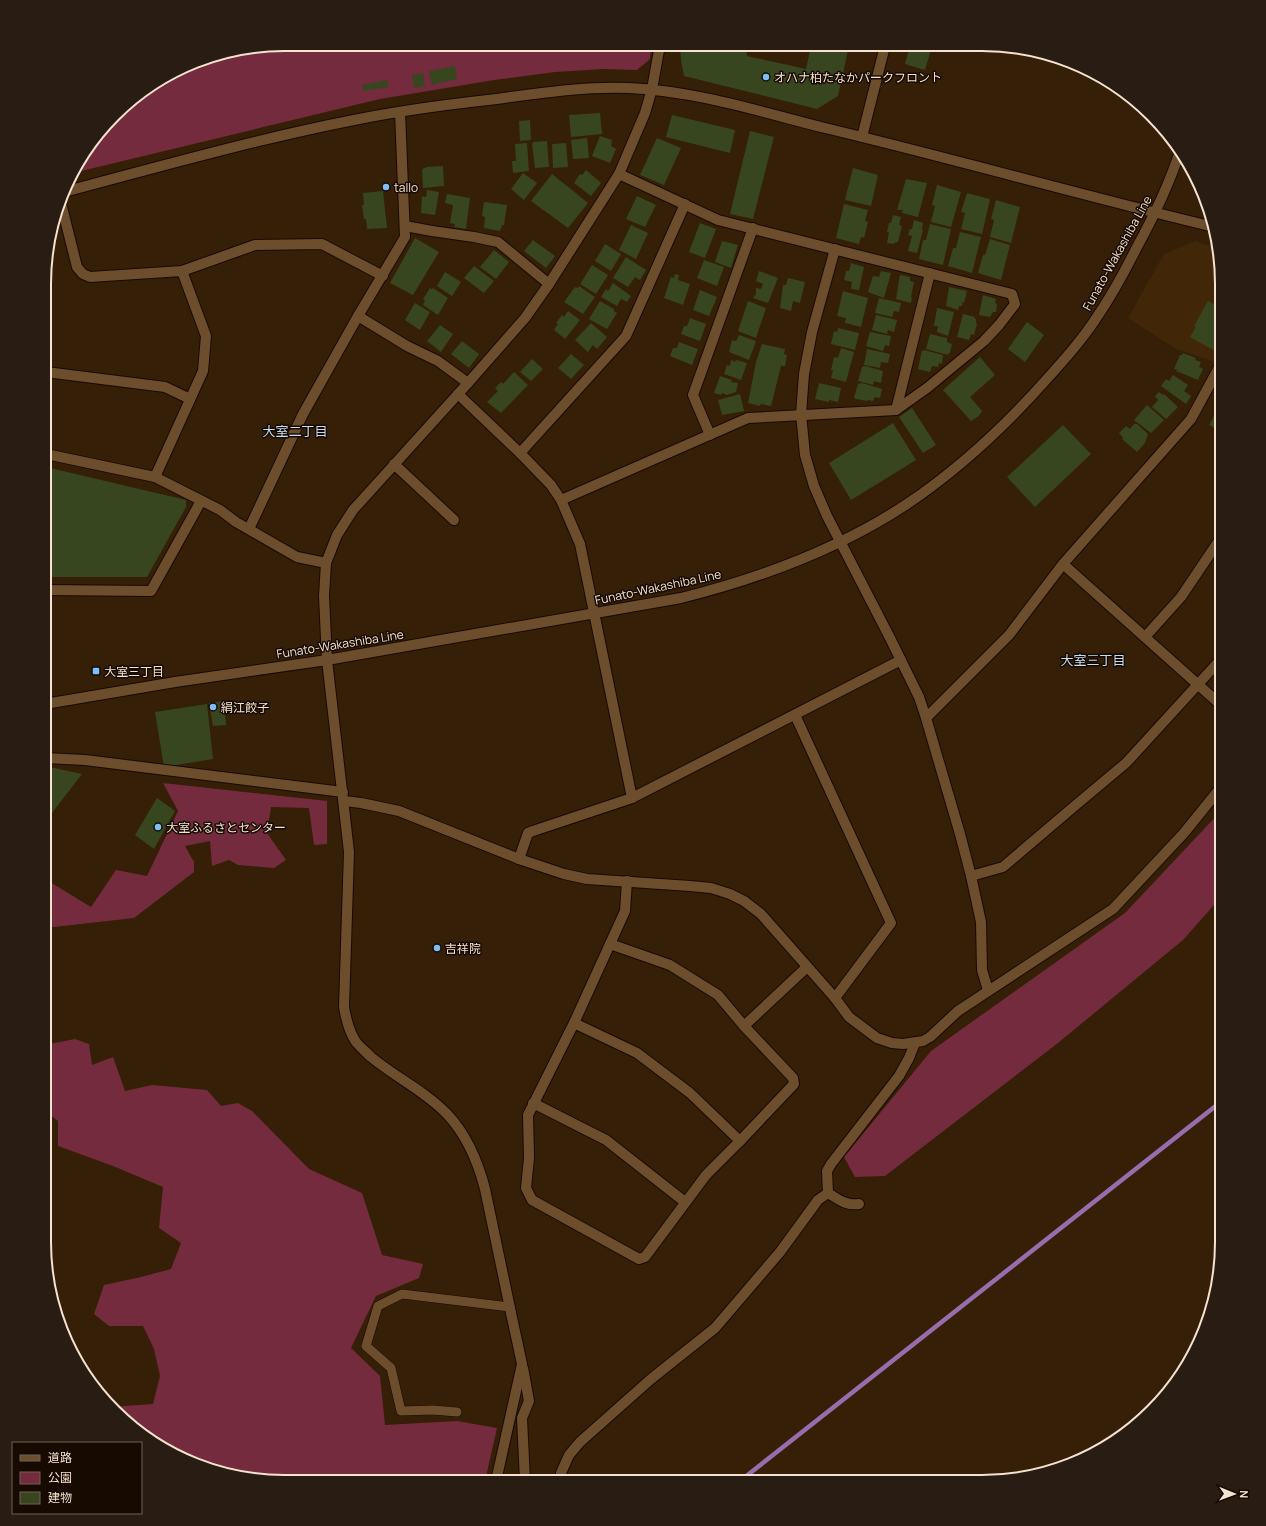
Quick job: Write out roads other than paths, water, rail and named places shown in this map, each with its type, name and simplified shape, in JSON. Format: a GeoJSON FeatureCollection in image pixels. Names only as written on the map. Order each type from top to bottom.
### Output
{"type":"FeatureCollection","features":[{"type":"Feature","properties":{"kind":"street"},"geometry":{"type":"LineString","coordinates":[[525,1475],[522,1418],[529,1401],[485,1189],[470,1146],[461,1131],[447,1114],[431,1100],[382,1066],[356,1042],[347,1023],[344,1008],[349,852],[344,797],[327,660],[324,596],[326,563],[337,535],[353,510],[525,318],[549,284],[619,174],[642,122],[652,90],[659,51]]}},
{"type":"Feature","properties":{"kind":"street"},"geometry":{"type":"LineString","coordinates":[[862,137],[884,51]]}},
{"type":"Feature","properties":{"kind":"street"},"geometry":{"type":"LineString","coordinates":[[71,190],[290,134],[356,120],[441,106],[573,90],[603,88],[652,90],[698,97],[862,137],[1207,225]]}},
{"type":"Feature","properties":{"kind":"street"},"geometry":{"type":"LineString","coordinates":[[249,529],[303,414],[358,316],[405,237],[400,112]]}},
{"type":"Feature","properties":{"kind":"street","name":"Funato-Wakashiba Line"},"geometry":{"type":"LineString","coordinates":[[51,703],[175,682],[327,660],[681,598],[726,587],[780,568],[841,541],[906,504],[942,479],[976,451],[1024,405],[1068,355],[1097,318],[1121,277],[1156,213],[1178,157]]}},
{"type":"Feature","properties":{"kind":"street"},"geometry":{"type":"LineString","coordinates":[[561,500],[656,457],[748,418],[896,410],[927,388],[984,341],[999,326],[1015,304],[1012,294],[718,220],[619,174]]}},
{"type":"Feature","properties":{"kind":"street"},"geometry":{"type":"LineString","coordinates":[[520,453],[626,336],[685,204]]}},
{"type":"Feature","properties":{"kind":"street"},"geometry":{"type":"LineString","coordinates":[[63,210],[77,267],[83,274],[90,277],[182,271],[255,245],[322,244],[383,276]]}},
{"type":"Feature","properties":{"kind":"street"},"geometry":{"type":"LineString","coordinates":[[405,226],[498,242],[549,284]]}},
{"type":"Feature","properties":{"kind":"street"},"geometry":{"type":"LineString","coordinates":[[710,435],[693,395],[753,228]]}},
{"type":"Feature","properties":{"kind":"street"},"geometry":{"type":"LineString","coordinates":[[835,249],[811,339],[804,374],[801,414],[805,455],[814,486],[919,697],[971,876],[981,922],[982,970],[988,990]]}},
{"type":"Feature","properties":{"kind":"street"},"geometry":{"type":"LineString","coordinates":[[155,477],[203,371],[206,336],[182,271]]}},
{"type":"Feature","properties":{"kind":"street"},"geometry":{"type":"LineString","coordinates":[[896,410],[930,273]]}},
{"type":"Feature","properties":{"kind":"street"},"geometry":{"type":"LineString","coordinates":[[358,316],[407,346],[438,361],[468,383]]}},
{"type":"Feature","properties":{"kind":"street"},"geometry":{"type":"LineString","coordinates":[[51,373],[165,387],[190,399]]}},
{"type":"Feature","properties":{"kind":"street"},"geometry":{"type":"LineString","coordinates":[[926,718],[1009,636],[1063,564],[1191,419],[1215,375]]}},
{"type":"Feature","properties":{"kind":"street"},"geometry":{"type":"LineString","coordinates":[[458,394],[551,485],[561,500],[580,544],[593,614],[632,798]]}},
{"type":"Feature","properties":{"kind":"street"},"geometry":{"type":"LineString","coordinates":[[51,455],[155,477],[220,510],[236,522],[298,557],[326,563]]}},
{"type":"Feature","properties":{"kind":"street"},"geometry":{"type":"LineString","coordinates":[[394,464],[454,520]]}},
{"type":"Feature","properties":{"kind":"street"},"geometry":{"type":"LineString","coordinates":[[51,590],[151,591],[201,501]]}},
{"type":"Feature","properties":{"kind":"street"},"geometry":{"type":"LineString","coordinates":[[1145,637],[1181,598],[1215,547]]}},
{"type":"Feature","properties":{"kind":"street"},"geometry":{"type":"LineString","coordinates":[[1063,564],[1215,700]]}},
{"type":"Feature","properties":{"kind":"street"},"geometry":{"type":"LineString","coordinates":[[520,859],[528,833],[632,798],[795,716],[901,660]]}},
{"type":"Feature","properties":{"kind":"street"},"geometry":{"type":"LineString","coordinates":[[971,876],[1003,867],[1126,763],[1215,666]]}},
{"type":"Feature","properties":{"kind":"street"},"geometry":{"type":"LineString","coordinates":[[795,716],[891,923],[835,998]]}},
{"type":"Feature","properties":{"kind":"street"},"geometry":{"type":"LineString","coordinates":[[51,758],[93,761],[344,797],[361,803],[399,811],[520,859],[564,874],[588,879],[711,888],[730,894],[744,901],[761,914],[835,998],[849,1017],[877,1038],[892,1043],[915,1043],[930,1036],[958,1011],[988,990],[1113,909],[1184,833],[1215,795]]}},
{"type":"Feature","properties":{"kind":"street"},"geometry":{"type":"LineString","coordinates":[[610,944],[670,964],[718,995],[744,1026],[794,1078],[794,1084],[706,1176],[645,1257],[639,1259],[532,1200],[526,1188],[529,1158],[528,1115],[574,1023],[625,911],[627,882]]}},
{"type":"Feature","properties":{"kind":"street"},"geometry":{"type":"LineString","coordinates":[[744,1026],[807,967]]}},
{"type":"Feature","properties":{"kind":"street"},"geometry":{"type":"LineString","coordinates":[[574,1023],[637,1053],[690,1093],[740,1141]]}},
{"type":"Feature","properties":{"kind":"street"},"geometry":{"type":"LineString","coordinates":[[828,1192],[827,1171],[831,1164],[898,1076],[909,1058],[915,1043]]}},
{"type":"Feature","properties":{"kind":"street"},"geometry":{"type":"LineString","coordinates":[[533,1103],[606,1140],[685,1202]]}},
{"type":"Feature","properties":{"kind":"street"},"geometry":{"type":"LineString","coordinates":[[828,1192],[844,1203],[853,1205],[859,1204]]}},
{"type":"Feature","properties":{"kind":"street"},"geometry":{"type":"LineString","coordinates":[[561,1475],[569,1455],[580,1442],[652,1379],[715,1328],[783,1247],[818,1200],[828,1192]]}},
{"type":"Feature","properties":{"kind":"street"},"geometry":{"type":"LineString","coordinates":[[498,1475],[522,1364]]}},
{"type":"Feature","properties":{"kind":"lane"},"geometry":{"type":"LineString","coordinates":[[457,1412],[433,1410],[401,1411],[391,1368],[366,1346],[378,1306],[402,1294],[510,1310]]}},
{"type":"Feature","properties":{"kind":"waterway"},"geometry":{"type":"LineString","coordinates":[[748,1475],[1215,1107]]}},
{"type":"Feature","properties":{"kind":"place","name":"オハナ柏たなかパークフロント"},"geometry":{"type":"Point","coordinates":[766,77]}},
{"type":"Feature","properties":{"kind":"place","name":"tallo"},"geometry":{"type":"Point","coordinates":[386,187]}},
{"type":"Feature","properties":{"kind":"place","name":"大室三丁目"},"geometry":{"type":"Point","coordinates":[96,671]}},
{"type":"Feature","properties":{"kind":"place","name":"絹江餃子"},"geometry":{"type":"Point","coordinates":[213,707]}},
{"type":"Feature","properties":{"kind":"place","name":"大室ふるさとセンター"},"geometry":{"type":"Point","coordinates":[158,827]}},
{"type":"Feature","properties":{"kind":"place","name":"吉祥院"},"geometry":{"type":"Point","coordinates":[437,948]}},
{"type":"Feature","properties":{"kind":"district","name":"大室二丁目"},"geometry":{"type":"Point","coordinates":[295,431]}},
{"type":"Feature","properties":{"kind":"district","name":"大室三丁目"},"geometry":{"type":"Point","coordinates":[1093,660]}}]}
